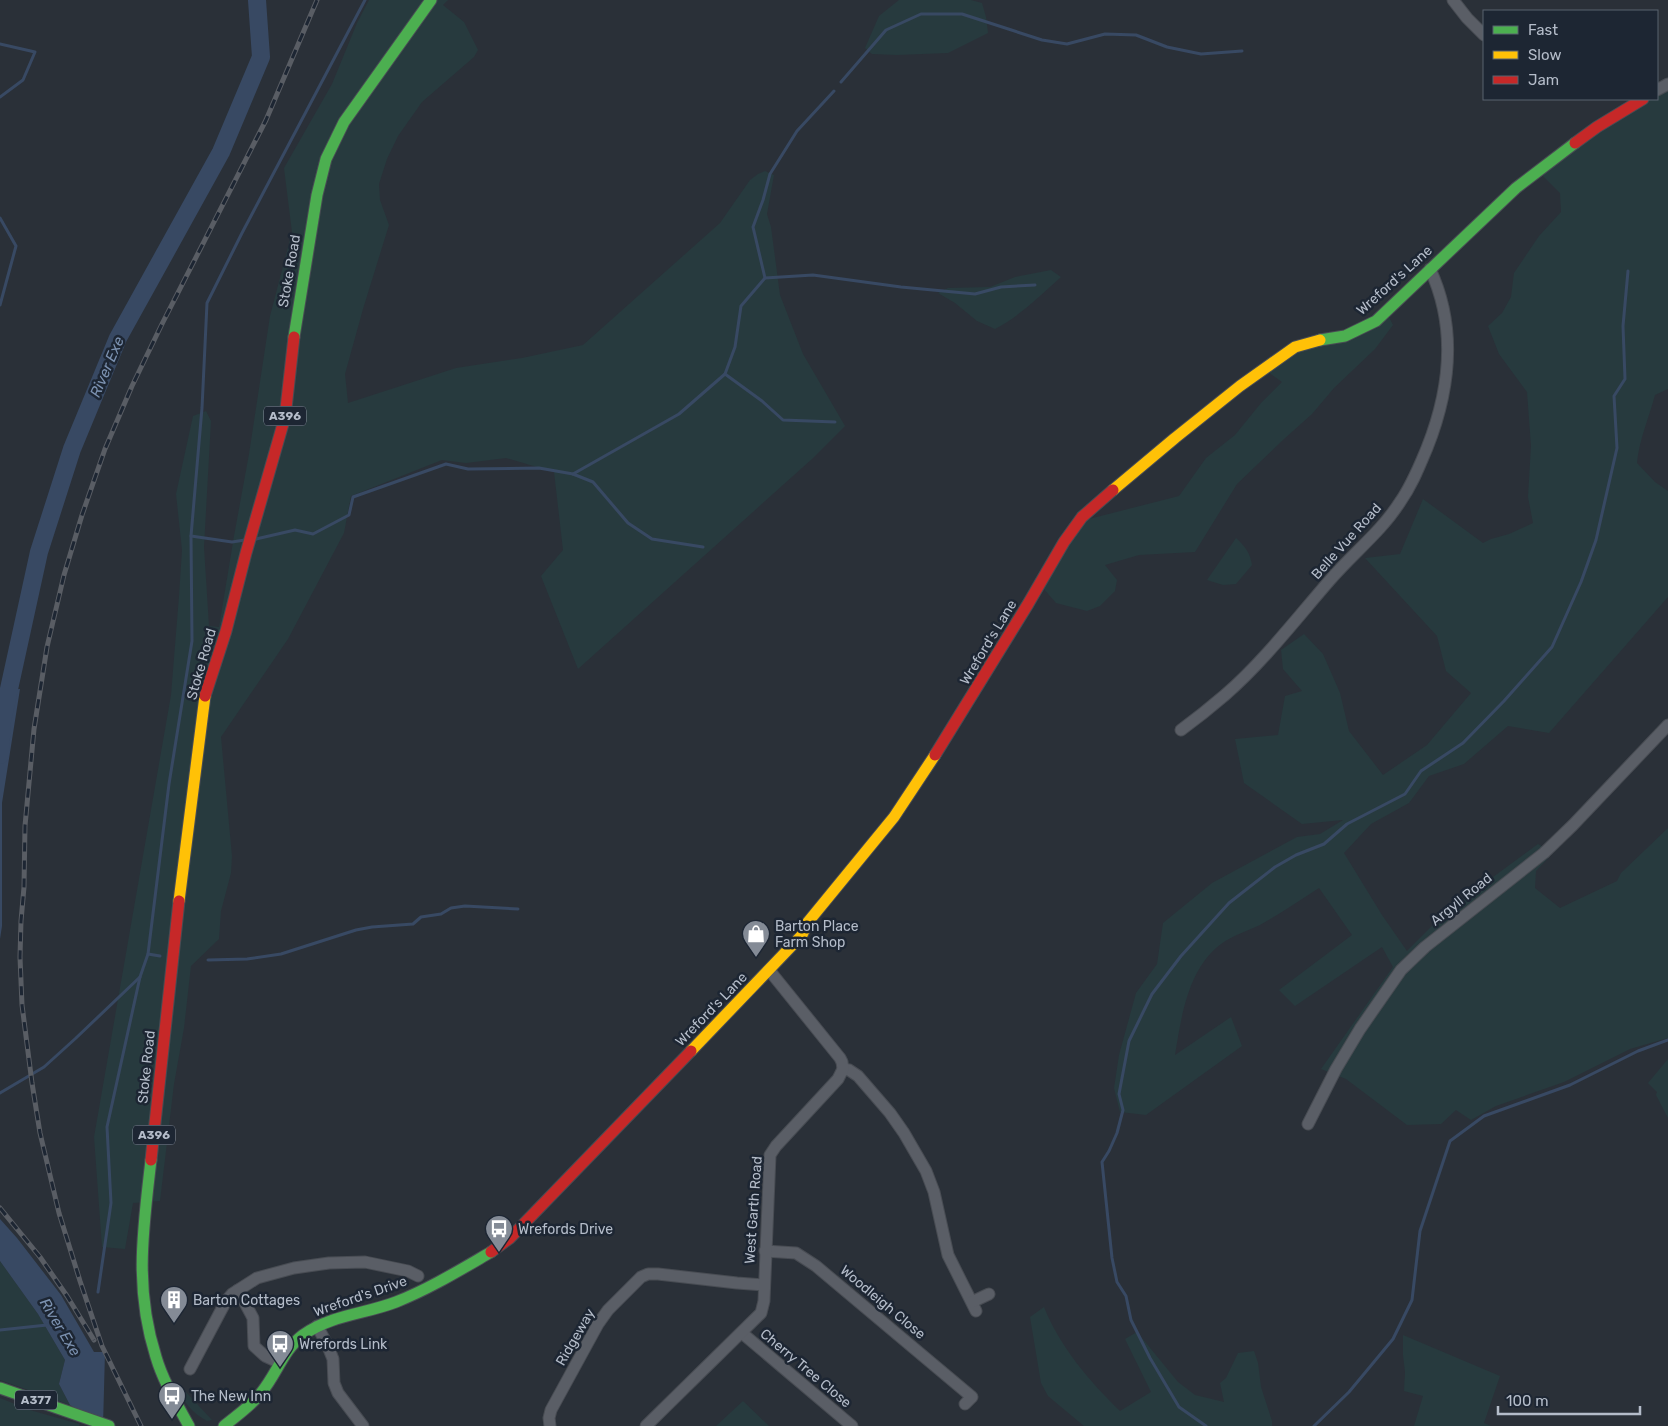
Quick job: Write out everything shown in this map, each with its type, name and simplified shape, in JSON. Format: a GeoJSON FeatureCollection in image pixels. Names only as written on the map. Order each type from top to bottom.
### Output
{"type":"FeatureCollection","features":[{"type":"Feature","properties":{"kind":"main road","name":"Stoke Road"},"geometry":{"type":"LineString","coordinates":[[189,1426],[156,1358],[144,1316],[141,1280],[143,1226],[180,880],[206,690],[226,632],[246,553],[285,417],[291,353],[317,195],[326,159],[344,122],[431,0]]}},
{"type":"Feature","properties":{"kind":"main road","name":"Wreford's Lane"},"geometry":{"type":"LineString","coordinates":[[430,1287],[500,1246],[510,1238],[802,935],[808,922],[894,817],[917,784],[1064,542],[1082,517],[1175,438],[1274,361],[1295,347],[1314,341],[1345,336],[1376,321],[1516,188],[1597,127],[1641,100]]}},
{"type":"Feature","properties":{"kind":"main road","name":"Wreford's Drive"},"geometry":{"type":"LineString","coordinates":[[224,1426],[247,1407],[261,1392],[287,1348],[296,1340],[317,1326],[336,1318],[388,1305],[430,1287]]}},
{"type":"Feature","properties":{"kind":"main road","name":"A377"},"geometry":{"type":"LineString","coordinates":[[0,1388],[109,1426]]}},
{"type":"Feature","properties":{"kind":"street"},"geometry":{"type":"LineString","coordinates":[[1452,0],[1483,34]]}},
{"type":"Feature","properties":{"kind":"street","name":"Belle Vue Road"},"geometry":{"type":"LineString","coordinates":[[1182,730],[1242,679],[1331,578],[1377,532],[1411,484],[1420,466],[1439,413],[1447,366],[1447,330],[1439,287],[1430,268]]}},
{"type":"Feature","properties":{"kind":"street","name":"Argyll Road"},"geometry":{"type":"LineString","coordinates":[[1308,1124],[1336,1069],[1360,1029],[1401,970],[1425,947],[1544,853],[1574,825],[1668,725]]}},
{"type":"Feature","properties":{"kind":"street"},"geometry":{"type":"LineString","coordinates":[[769,970],[840,1058],[843,1069],[849,1070],[858,1076],[890,1113],[904,1133],[926,1171],[934,1192],[948,1255],[974,1306],[989,1294]]}},
{"type":"Feature","properties":{"kind":"street","name":"West Garth Road"},"geometry":{"type":"LineString","coordinates":[[646,1426],[761,1313],[764,1301],[770,1155],[776,1146],[834,1084],[843,1069]]}},
{"type":"Feature","properties":{"kind":"street","name":"Woodleigh Close"},"geometry":{"type":"LineString","coordinates":[[765,1250],[792,1252],[801,1255],[972,1397]]}},
{"type":"Feature","properties":{"kind":"street"},"geometry":{"type":"LineString","coordinates":[[190,1369],[226,1301],[238,1290],[257,1278],[294,1268],[329,1262],[365,1262],[390,1267],[418,1276]]}},
{"type":"Feature","properties":{"kind":"street","name":"Ridgeway"},"geometry":{"type":"LineString","coordinates":[[550,1426],[551,1410],[598,1324],[608,1310],[641,1277],[648,1274],[658,1274],[764,1285]]}},
{"type":"Feature","properties":{"kind":"street"},"geometry":{"type":"LineString","coordinates":[[238,1290],[253,1318],[254,1346],[265,1356],[278,1362]]}},
{"type":"Feature","properties":{"kind":"street"},"geometry":{"type":"LineString","coordinates":[[317,1326],[328,1344],[332,1359],[334,1383],[338,1393],[363,1426]]}},
{"type":"Feature","properties":{"kind":"street","name":"Cherry Tree Close"},"geometry":{"type":"LineString","coordinates":[[742,1333],[852,1426]]}},
{"type":"Feature","properties":{"kind":"green space"},"geometry":{"type":"Polygon","coordinates":[[[369,0],[448,0],[443,5],[464,22],[478,50],[474,57],[422,102],[398,136],[387,159],[379,184],[380,200],[389,225],[345,374],[348,403],[456,368],[522,358],[583,345],[720,223],[750,180],[765,171],[774,175],[767,214],[771,227],[780,295],[803,354],[845,426],[812,459],[578,669],[541,576],[563,550],[554,472],[506,458],[466,463],[442,460],[351,496],[344,533],[288,639],[221,737],[232,856],[231,873],[221,911],[219,939],[191,966],[160,1201],[133,1203],[125,1249],[102,1247],[94,1137],[171,695],[182,550],[176,494],[193,416],[206,411],[211,421],[204,547],[209,626],[219,627],[249,454],[270,316],[292,232],[284,168],[332,84],[357,23],[369,0]]]}},
{"type":"Feature","properties":{"kind":"green space"},"geometry":{"type":"Polygon","coordinates":[[[899,0],[971,0],[982,3],[988,33],[948,53],[872,54],[865,48],[879,16],[899,0]]]}},
{"type":"Feature","properties":{"kind":"green space"},"geometry":{"type":"Polygon","coordinates":[[[1668,87],[1668,389],[1655,395],[1642,437],[1637,463],[1655,482],[1668,491],[1668,597],[1549,733],[1508,726],[1464,764],[1429,776],[1409,803],[1371,824],[1344,853],[1382,915],[1407,951],[1447,911],[1538,844],[1553,853],[1536,871],[1535,888],[1560,908],[1617,881],[1621,873],[1668,828],[1668,1038],[1630,1049],[1564,1082],[1496,1106],[1471,1120],[1456,1110],[1441,1124],[1407,1125],[1346,1079],[1321,1069],[1393,967],[1382,947],[1295,1006],[1279,990],[1352,935],[1319,888],[1260,925],[1221,944],[1206,959],[1198,971],[1183,1012],[1175,1055],[1231,1017],[1242,1046],[1146,1115],[1120,1112],[1114,1088],[1119,1055],[1136,993],[1157,964],[1163,923],[1212,883],[1297,837],[1320,834],[1343,820],[1302,824],[1244,783],[1235,739],[1278,735],[1285,696],[1302,691],[1283,669],[1281,650],[1304,634],[1323,654],[1340,693],[1349,731],[1383,775],[1427,745],[1471,693],[1446,671],[1437,636],[1365,558],[1400,554],[1423,499],[1483,543],[1533,523],[1528,497],[1531,446],[1527,392],[1499,354],[1488,326],[1502,313],[1511,297],[1514,273],[1539,236],[1561,212],[1560,193],[1541,174],[1647,100],[1658,100],[1658,93],[1668,87]]]}},
{"type":"Feature","properties":{"kind":"green space"},"geometry":{"type":"Polygon","coordinates":[[[1051,270],[1061,277],[1021,312],[995,329],[977,321],[955,303],[938,293],[948,288],[990,287],[1015,277],[1051,270]]]}},
{"type":"Feature","properties":{"kind":"green space"},"geometry":{"type":"Polygon","coordinates":[[[1387,313],[1393,325],[1375,349],[1334,388],[1312,414],[1237,484],[1195,552],[1139,555],[1105,565],[1117,580],[1115,591],[1100,606],[1087,611],[1056,603],[1042,587],[1085,520],[1179,496],[1206,458],[1235,435],[1261,403],[1282,382],[1268,372],[1291,354],[1387,313]]]}},
{"type":"Feature","properties":{"kind":"green space"},"geometry":{"type":"Polygon","coordinates":[[[1236,538],[1247,550],[1252,565],[1236,584],[1223,585],[1207,580],[1236,538]]]}},
{"type":"Feature","properties":{"kind":"green space"},"geometry":{"type":"Polygon","coordinates":[[[1668,1059],[1668,1118],[1656,1095],[1657,1092],[1648,1083],[1668,1059]]]}},
{"type":"Feature","properties":{"kind":"green space"},"geometry":{"type":"Polygon","coordinates":[[[0,1261],[38,1314],[65,1360],[59,1384],[70,1405],[0,1380],[0,1261]]]}},
{"type":"Feature","properties":{"kind":"green space"},"geometry":{"type":"Polygon","coordinates":[[[1044,1307],[1067,1350],[1098,1388],[1120,1411],[1151,1392],[1125,1339],[1137,1332],[1178,1382],[1195,1395],[1224,1402],[1220,1383],[1226,1378],[1238,1353],[1254,1351],[1258,1363],[1261,1387],[1272,1426],[1084,1426],[1048,1396],[1041,1383],[1030,1317],[1044,1307]]]}},
{"type":"Feature","properties":{"kind":"green space"},"geometry":{"type":"Polygon","coordinates":[[[1403,1335],[1500,1376],[1484,1423],[1491,1426],[1414,1426],[1423,1396],[1404,1391],[1403,1335]]]}},
{"type":"Feature","properties":{"kind":"green space"},"geometry":{"type":"Polygon","coordinates":[[[179,1385],[212,1420],[207,1421],[189,1407],[176,1387],[179,1385]]]}},
{"type":"Feature","properties":{"kind":"green space"},"geometry":{"type":"Polygon","coordinates":[[[0,1398],[30,1410],[79,1424],[79,1426],[0,1426],[0,1398]]]}},
{"type":"Feature","properties":{"kind":"green space"},"geometry":{"type":"Polygon","coordinates":[[[743,1401],[769,1426],[716,1426],[743,1401]]]}},
{"type":"Feature","properties":{"kind":"water"},"geometry":{"type":"Polygon","coordinates":[[[20,689],[2,803],[2,926],[0,939],[0,690],[20,689]]]}},
{"type":"Feature","properties":{"kind":"water"},"geometry":{"type":"Polygon","coordinates":[[[0,1219],[61,1295],[94,1352],[105,1352],[103,1426],[70,1405],[59,1384],[65,1360],[38,1314],[0,1261],[0,1219]]]}},
{"type":"Feature","properties":{"kind":"waterway","name":"River Exe"},"geometry":{"type":"LineString","coordinates":[[0,755],[2,721],[39,552],[72,449],[118,338],[221,152],[261,57],[257,0]]}},
{"type":"Feature","properties":{"kind":"waterway"},"geometry":{"type":"LineString","coordinates":[[98,1292],[111,1203],[107,1127],[140,977],[148,954],[169,784],[192,641],[191,536],[202,408],[207,303],[365,0]]}},
{"type":"Feature","properties":{"kind":"waterway"},"geometry":{"type":"LineString","coordinates":[[841,82],[886,30],[921,14],[962,14],[1042,40],[1067,44],[1105,34],[1136,35],[1167,47],[1201,54],[1242,51]]}},
{"type":"Feature","properties":{"kind":"waterway"},"geometry":{"type":"LineString","coordinates":[[0,44],[35,52],[23,80],[0,97]]}},
{"type":"Feature","properties":{"kind":"waterway"},"geometry":{"type":"LineString","coordinates":[[765,278],[753,227],[770,174],[797,131],[834,91]]}},
{"type":"Feature","properties":{"kind":"waterway"},"geometry":{"type":"LineString","coordinates":[[0,218],[16,246],[0,305]]}},
{"type":"Feature","properties":{"kind":"waterway"},"geometry":{"type":"LineString","coordinates":[[1206,1426],[1179,1407],[1150,1358],[1131,1320],[1126,1296],[1117,1282],[1112,1258],[1102,1162],[1117,1133],[1123,1110],[1119,1094],[1129,1041],[1152,994],[1181,956],[1229,903],[1275,867],[1296,855],[1324,844],[1347,824],[1405,794],[1421,771],[1463,743],[1504,701],[1552,647],[1581,582],[1596,540],[1617,448],[1614,396],[1625,379],[1623,326],[1628,271]]}},
{"type":"Feature","properties":{"kind":"waterway"},"geometry":{"type":"LineString","coordinates":[[256,539],[295,530],[313,534],[349,515],[353,497],[446,464],[468,469],[539,468],[573,474],[679,414],[725,374],[735,347],[741,306],[765,278],[813,275],[901,287],[975,294],[1001,287],[1035,285]]}},
{"type":"Feature","properties":{"kind":"waterway"},"geometry":{"type":"LineString","coordinates":[[725,374],[762,401],[783,420],[835,422]]}},
{"type":"Feature","properties":{"kind":"waterway"},"geometry":{"type":"LineString","coordinates":[[573,474],[593,482],[628,523],[652,539],[703,547]]}},
{"type":"Feature","properties":{"kind":"waterway"},"geometry":{"type":"LineString","coordinates":[[191,536],[232,542],[245,540]]}},
{"type":"Feature","properties":{"kind":"waterway"},"geometry":{"type":"LineString","coordinates":[[208,960],[247,959],[281,954],[356,930],[413,924],[421,917],[441,914],[451,908],[465,906],[518,909]]}},
{"type":"Feature","properties":{"kind":"waterway"},"geometry":{"type":"LineString","coordinates":[[148,954],[160,956]]}},
{"type":"Feature","properties":{"kind":"waterway"},"geometry":{"type":"LineString","coordinates":[[0,1093],[44,1067],[140,977]]}},
{"type":"Feature","properties":{"kind":"waterway"},"geometry":{"type":"LineString","coordinates":[[1314,1426],[1349,1392],[1393,1339],[1412,1300],[1420,1231],[1450,1141],[1484,1116],[1570,1085],[1638,1051],[1668,1040]]}},
{"type":"Feature","properties":{"kind":"waterway"},"geometry":{"type":"LineString","coordinates":[[0,1330],[47,1325]]}},
{"type":"Feature","properties":{"kind":"railway"},"geometry":{"type":"LineString","coordinates":[[141,1426],[102,1346],[80,1281],[59,1213],[40,1133],[32,1083],[22,1005],[20,957],[25,826],[34,729],[47,647],[64,575],[105,449],[132,386],[162,324],[266,120],[317,0]]}},
{"type":"Feature","properties":{"kind":"railway"},"geometry":{"type":"LineString","coordinates":[[0,1208],[40,1257],[94,1340]]}},
{"type":"Feature","properties":{"kind":"traffic: fast"},"geometry":{"type":"LineString","coordinates":[[294,337],[317,195],[326,159],[344,122],[431,0]]}},
{"type":"Feature","properties":{"kind":"traffic: fast"},"geometry":{"type":"LineString","coordinates":[[1320,340],[1345,336],[1376,321],[1516,188],[1575,143]]}},
{"type":"Feature","properties":{"kind":"traffic: fast"},"geometry":{"type":"LineString","coordinates":[[151,1160],[142,1259],[145,1307],[149,1332],[162,1375],[189,1426]]}},
{"type":"Feature","properties":{"kind":"traffic: fast"},"geometry":{"type":"LineString","coordinates":[[224,1426],[257,1398],[267,1386],[290,1348],[303,1335],[325,1323],[408,1297],[491,1252]]}},
{"type":"Feature","properties":{"kind":"traffic: fast"},"geometry":{"type":"LineString","coordinates":[[0,1388],[109,1426]]}},
{"type":"Feature","properties":{"kind":"traffic: slow"},"geometry":{"type":"LineString","coordinates":[[1113,490],[1240,386],[1295,347],[1320,340]]}},
{"type":"Feature","properties":{"kind":"traffic: slow"},"geometry":{"type":"LineString","coordinates":[[179,901],[205,696]]}},
{"type":"Feature","properties":{"kind":"traffic: slow"},"geometry":{"type":"LineString","coordinates":[[691,1051],[802,935],[808,922],[894,817],[935,755]]}},
{"type":"Feature","properties":{"kind":"traffic: jam"},"geometry":{"type":"LineString","coordinates":[[1575,143],[1641,100]]}},
{"type":"Feature","properties":{"kind":"traffic: jam"},"geometry":{"type":"LineString","coordinates":[[205,696],[226,631],[285,417],[294,337]]}},
{"type":"Feature","properties":{"kind":"traffic: jam"},"geometry":{"type":"LineString","coordinates":[[935,755],[1064,542],[1082,517],[1113,490]]}},
{"type":"Feature","properties":{"kind":"traffic: jam"},"geometry":{"type":"LineString","coordinates":[[151,1160],[179,901]]}},
{"type":"Feature","properties":{"kind":"traffic: jam"},"geometry":{"type":"LineString","coordinates":[[491,1252],[510,1238],[691,1051]]}},
{"type":"Feature","properties":{"kind":"place","name":"Barton Place Farm Shop"},"geometry":{"type":"Point","coordinates":[756,958]}},
{"type":"Feature","properties":{"kind":"place","name":"Wrefords Drive"},"geometry":{"type":"Point","coordinates":[499,1253]}},
{"type":"Feature","properties":{"kind":"place","name":"Barton Cottages"},"geometry":{"type":"Point","coordinates":[174,1324]}},
{"type":"Feature","properties":{"kind":"place","name":"Wrefords Link"},"geometry":{"type":"Point","coordinates":[280,1368]}},
{"type":"Feature","properties":{"kind":"place","name":"The New Inn"},"geometry":{"type":"Point","coordinates":[172,1420]}}]}
